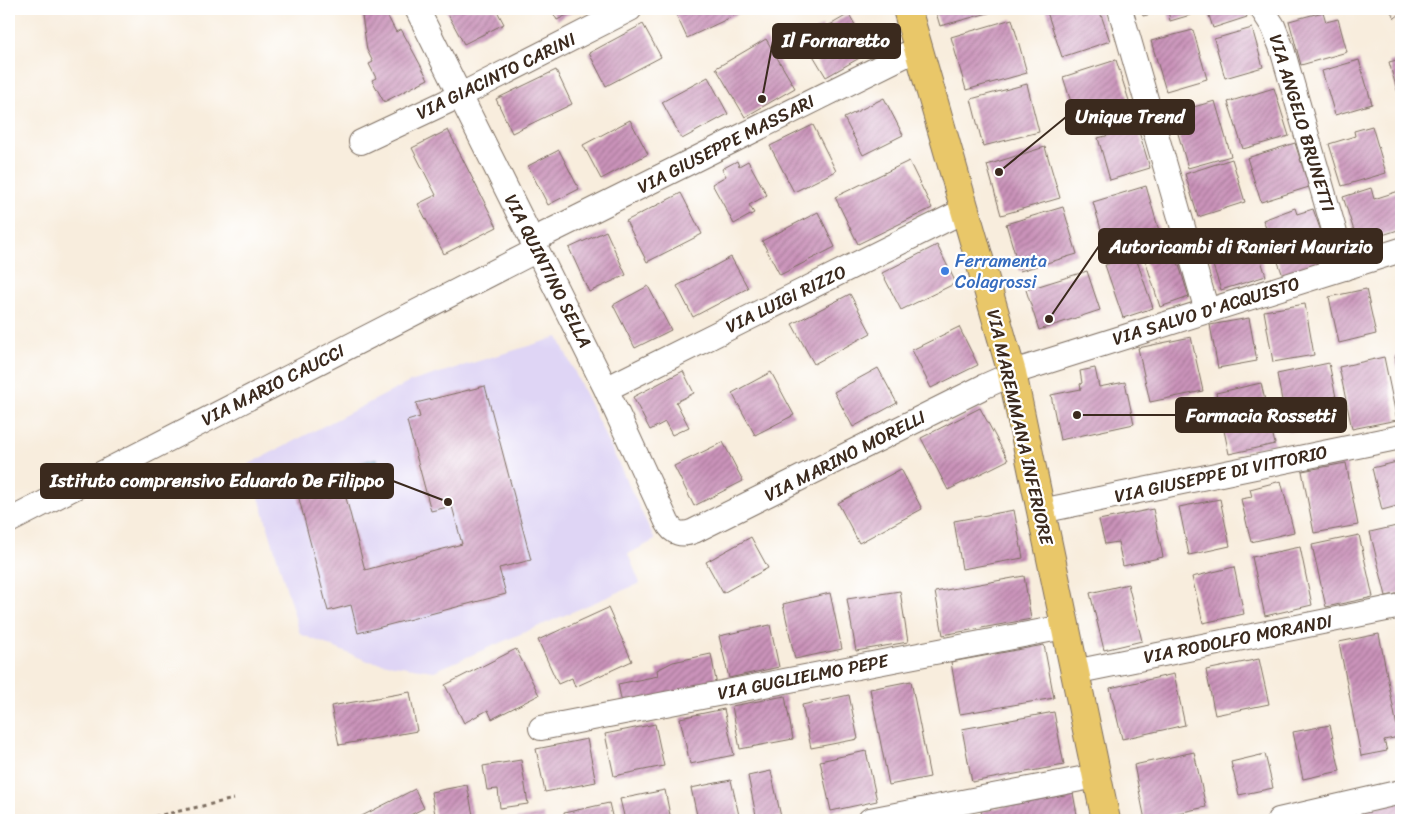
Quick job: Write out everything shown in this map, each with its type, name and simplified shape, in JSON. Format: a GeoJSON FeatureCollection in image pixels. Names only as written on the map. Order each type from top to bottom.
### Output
{"type":"FeatureCollection","features":[{"type":"Feature","properties":{"kind":"main road","name":"VIA MAREMMANA INFERIORE"},"geometry":{"type":"LineString","coordinates":[[907,9],[1012,373],[1106,820]]}},
{"type":"Feature","properties":{"kind":"street","name":"VIA QUINTINO SELLA"},"geometry":{"type":"LineString","coordinates":[[417,9],[606,389],[668,522],[677,533]]}},
{"type":"Feature","properties":{"kind":"street","name":"VIA GIACINTO CARINI"},"geometry":{"type":"LineString","coordinates":[[361,142],[459,96],[630,9]]}},
{"type":"Feature","properties":{"kind":"street"},"geometry":{"type":"LineString","coordinates":[[1120,9],[1207,311]]}},
{"type":"Feature","properties":{"kind":"street","name":"VIA ANGELO BRUNETTI"},"geometry":{"type":"LineString","coordinates":[[1262,9],[1273,26],[1282,49],[1345,268]]}},
{"type":"Feature","properties":{"kind":"street","name":"VIA GIUSEPPE MASSARI"},"geometry":{"type":"LineString","coordinates":[[535,245],[919,48]]}},
{"type":"Feature","properties":{"kind":"street","name":"VIA LUIGI RIZZO"},"geometry":{"type":"LineString","coordinates":[[606,389],[965,210]]}},
{"type":"Feature","properties":{"kind":"street","name":"VIA MARIO CAUCCI"},"geometry":{"type":"LineString","coordinates":[[9,521],[535,245]]}},
{"type":"Feature","properties":{"kind":"street","name":"VIA SALVO D'ACQUISTO"},"geometry":{"type":"LineString","coordinates":[[1012,373],[1034,364],[1401,250]]}},
{"type":"Feature","properties":{"kind":"street","name":"VIA MARINO MORELLI"},"geometry":{"type":"LineString","coordinates":[[677,533],[683,534],[694,531],[1012,373]]}},
{"type":"Feature","properties":{"kind":"street","name":"VIA GIUSEPPE DI VITTORIO"},"geometry":{"type":"LineString","coordinates":[[1041,511],[1401,437]]}},
{"type":"Feature","properties":{"kind":"street","name":"VIA RODOLFO MORANDI"},"geometry":{"type":"LineString","coordinates":[[1074,672],[1401,606]]}},
{"type":"Feature","properties":{"kind":"street","name":"VIA GUGLIELMO PEPE"},"geometry":{"type":"LineString","coordinates":[[541,728],[1064,627]]}},
{"type":"Feature","properties":{"kind":"street"},"geometry":{"type":"LineString","coordinates":[[870,820],[1096,776]]}},
{"type":"Feature","properties":{"kind":"street"},"geometry":{"type":"LineString","coordinates":[[1279,820],[1401,792]]}},
{"type":"Feature","properties":{"kind":"path"},"geometry":{"type":"LineString","coordinates":[[139,820],[234,799]]}},
{"type":"Feature","properties":{"kind":"shaded area"},"geometry":{"type":"Polygon","coordinates":[[[558,337],[655,540],[628,554],[640,583],[434,671],[368,661],[300,634],[249,464],[410,382],[558,337]]]}},
{"type":"Feature","properties":{"kind":"water"},"geometry":{"type":"Polygon","coordinates":[[[377,458],[381,473],[353,481],[349,466],[377,458]]]}},
{"type":"Feature","properties":{"kind":"building"},"geometry":{"type":"Polygon","coordinates":[[[377,9],[384,9],[396,32],[401,29],[428,79],[384,102],[372,80],[376,78],[369,64],[373,62],[367,50],[362,16],[377,9]]]}},
{"type":"Feature","properties":{"kind":"building"},"geometry":{"type":"Polygon","coordinates":[[[445,9],[496,9],[504,24],[464,44],[445,9]]]}},
{"type":"Feature","properties":{"kind":"building"},"geometry":{"type":"Polygon","coordinates":[[[551,9],[579,9],[557,20],[551,9]]]}},
{"type":"Feature","properties":{"kind":"building"},"geometry":{"type":"Polygon","coordinates":[[[682,9],[738,9],[740,13],[687,38],[675,12],[682,9]]]}},
{"type":"Feature","properties":{"kind":"building"},"geometry":{"type":"Polygon","coordinates":[[[935,9],[1003,9],[940,26],[935,9]]]}},
{"type":"Feature","properties":{"kind":"building"},"geometry":{"type":"Polygon","coordinates":[[[1046,9],[1099,9],[1110,41],[1062,57],[1046,9]]]}},
{"type":"Feature","properties":{"kind":"building"},"geometry":{"type":"Polygon","coordinates":[[[1141,9],[1192,9],[1194,14],[1170,21],[1168,10],[1143,16],[1141,9]]]}},
{"type":"Feature","properties":{"kind":"building"},"geometry":{"type":"Polygon","coordinates":[[[1207,9],[1244,9],[1247,17],[1213,28],[1207,9]]]}},
{"type":"Feature","properties":{"kind":"building"},"geometry":{"type":"Polygon","coordinates":[[[1389,9],[1401,9],[1401,13],[1395,18],[1389,9]]]}},
{"type":"Feature","properties":{"kind":"building"},"geometry":{"type":"Polygon","coordinates":[[[1323,12],[1326,22],[1338,19],[1347,52],[1301,65],[1289,21],[1323,12]]]}},
{"type":"Feature","properties":{"kind":"building"},"geometry":{"type":"Polygon","coordinates":[[[849,14],[870,52],[826,77],[811,52],[816,49],[808,34],[822,26],[823,29],[849,14]]]}},
{"type":"Feature","properties":{"kind":"building"},"geometry":{"type":"Polygon","coordinates":[[[1012,19],[1027,73],[966,90],[951,37],[1012,19]]]}},
{"type":"Feature","properties":{"kind":"building"},"geometry":{"type":"Polygon","coordinates":[[[643,24],[661,57],[606,86],[589,53],[643,24]]]}},
{"type":"Feature","properties":{"kind":"building"},"geometry":{"type":"Polygon","coordinates":[[[1252,28],[1263,67],[1225,78],[1214,39],[1252,28]]]}},
{"type":"Feature","properties":{"kind":"building"},"geometry":{"type":"Polygon","coordinates":[[[1193,30],[1207,79],[1166,91],[1151,41],[1193,30]]]}},
{"type":"Feature","properties":{"kind":"building"},"geometry":{"type":"Polygon","coordinates":[[[766,39],[795,88],[745,117],[716,68],[766,39]]]}},
{"type":"Feature","properties":{"kind":"building"},"geometry":{"type":"Polygon","coordinates":[[[1401,59],[1401,96],[1399,97],[1389,62],[1401,59]]]}},
{"type":"Feature","properties":{"kind":"building"},"geometry":{"type":"Polygon","coordinates":[[[1116,60],[1132,110],[1079,127],[1063,77],[1116,60]]]}},
{"type":"Feature","properties":{"kind":"building"},"geometry":{"type":"Polygon","coordinates":[[[1359,60],[1372,104],[1335,115],[1322,71],[1359,60]]]}},
{"type":"Feature","properties":{"kind":"building"},"geometry":{"type":"Polygon","coordinates":[[[556,70],[572,104],[512,133],[496,99],[556,70]]]}},
{"type":"Feature","properties":{"kind":"building"},"geometry":{"type":"Polygon","coordinates":[[[708,77],[728,114],[682,139],[662,102],[708,77]]]}},
{"type":"Feature","properties":{"kind":"building"},"geometry":{"type":"Polygon","coordinates":[[[1027,84],[1039,132],[983,146],[971,99],[1027,84]]]}},
{"type":"Feature","properties":{"kind":"building"},"geometry":{"type":"Polygon","coordinates":[[[1274,88],[1289,136],[1243,149],[1228,102],[1274,88]]]}},
{"type":"Feature","properties":{"kind":"building"},"geometry":{"type":"Polygon","coordinates":[[[884,98],[903,135],[863,155],[844,118],[884,98]]]}},
{"type":"Feature","properties":{"kind":"building"},"geometry":{"type":"Polygon","coordinates":[[[1215,101],[1231,156],[1188,168],[1172,113],[1215,101]]]}},
{"type":"Feature","properties":{"kind":"building"},"geometry":{"type":"Polygon","coordinates":[[[630,120],[648,154],[601,179],[583,145],[630,120]]]}},
{"type":"Feature","properties":{"kind":"building"},"geometry":{"type":"Polygon","coordinates":[[[1136,122],[1150,168],[1110,180],[1098,138],[1113,134],[1111,129],[1136,122]]]}},
{"type":"Feature","properties":{"kind":"building"},"geometry":{"type":"Polygon","coordinates":[[[813,125],[836,171],[794,192],[770,146],[813,125]]]}},
{"type":"Feature","properties":{"kind":"building"},"geometry":{"type":"Polygon","coordinates":[[[1372,126],[1386,173],[1342,186],[1329,144],[1355,136],[1354,131],[1372,126]]]}},
{"type":"Feature","properties":{"kind":"building"},"geometry":{"type":"Polygon","coordinates":[[[448,130],[497,227],[444,254],[418,204],[436,195],[412,148],[448,130]]]}},
{"type":"Feature","properties":{"kind":"building"},"geometry":{"type":"Polygon","coordinates":[[[1295,143],[1309,187],[1261,202],[1247,158],[1295,143]]]}},
{"type":"Feature","properties":{"kind":"building"},"geometry":{"type":"Polygon","coordinates":[[[1045,147],[1060,198],[1001,215],[987,165],[1045,147]]]}},
{"type":"Feature","properties":{"kind":"building"},"geometry":{"type":"Polygon","coordinates":[[[559,150],[579,189],[548,205],[528,166],[559,150]]]}},
{"type":"Feature","properties":{"kind":"building"},"geometry":{"type":"Polygon","coordinates":[[[1232,159],[1245,202],[1198,217],[1185,174],[1232,159]]]}},
{"type":"Feature","properties":{"kind":"building"},"geometry":{"type":"Polygon","coordinates":[[[737,161],[739,166],[748,161],[767,195],[749,205],[754,213],[734,224],[712,184],[726,176],[722,169],[737,161]]]}},
{"type":"Feature","properties":{"kind":"building"},"geometry":{"type":"Polygon","coordinates":[[[909,161],[932,208],[858,244],[835,197],[909,161]]]}},
{"type":"Feature","properties":{"kind":"building"},"geometry":{"type":"Polygon","coordinates":[[[1146,186],[1160,234],[1107,250],[1093,202],[1146,186]]]}},
{"type":"Feature","properties":{"kind":"building"},"geometry":{"type":"Polygon","coordinates":[[[1371,188],[1374,199],[1399,191],[1401,198],[1401,229],[1358,243],[1343,197],[1371,188]]]}},
{"type":"Feature","properties":{"kind":"building"},"geometry":{"type":"Polygon","coordinates":[[[681,193],[702,234],[647,262],[626,221],[681,193]]]}},
{"type":"Feature","properties":{"kind":"building"},"geometry":{"type":"Polygon","coordinates":[[[1063,207],[1077,254],[1020,271],[1006,224],[1063,207]]]}},
{"type":"Feature","properties":{"kind":"building"},"geometry":{"type":"Polygon","coordinates":[[[1295,208],[1297,214],[1313,209],[1331,259],[1283,276],[1263,220],[1295,208]]]}},
{"type":"Feature","properties":{"kind":"building"},"geometry":{"type":"Polygon","coordinates":[[[818,212],[835,247],[780,275],[762,241],[818,212]]]}},
{"type":"Feature","properties":{"kind":"building"},"geometry":{"type":"Polygon","coordinates":[[[606,231],[626,275],[589,292],[569,248],[606,231]]]}},
{"type":"Feature","properties":{"kind":"building"},"geometry":{"type":"Polygon","coordinates":[[[1252,232],[1266,276],[1221,290],[1207,247],[1252,232]]]}},
{"type":"Feature","properties":{"kind":"building"},"geometry":{"type":"Polygon","coordinates":[[[1172,243],[1189,297],[1160,307],[1143,253],[1172,243]]]}},
{"type":"Feature","properties":{"kind":"building"},"geometry":{"type":"Polygon","coordinates":[[[937,245],[956,283],[901,310],[882,273],[937,245]]]}},
{"type":"Feature","properties":{"kind":"building"},"geometry":{"type":"Polygon","coordinates":[[[1135,255],[1153,308],[1123,318],[1105,265],[1135,255]]]}},
{"type":"Feature","properties":{"kind":"building"},"geometry":{"type":"Polygon","coordinates":[[[731,257],[748,288],[693,317],[677,286],[731,257]]]}},
{"type":"Feature","properties":{"kind":"building"},"geometry":{"type":"Polygon","coordinates":[[[1087,271],[1100,310],[1039,330],[1026,290],[1087,271]]]}},
{"type":"Feature","properties":{"kind":"building"},"geometry":{"type":"Polygon","coordinates":[[[648,286],[671,330],[635,348],[613,305],[648,286]]]}},
{"type":"Feature","properties":{"kind":"building"},"geometry":{"type":"Polygon","coordinates":[[[1366,289],[1376,334],[1339,343],[1329,297],[1366,289]]]}},
{"type":"Feature","properties":{"kind":"building"},"geometry":{"type":"Polygon","coordinates":[[[850,294],[871,333],[814,364],[792,324],[850,294]]]}},
{"type":"Feature","properties":{"kind":"building"},"geometry":{"type":"Polygon","coordinates":[[[1305,304],[1314,355],[1273,362],[1264,311],[1305,304]]]}},
{"type":"Feature","properties":{"kind":"building"},"geometry":{"type":"Polygon","coordinates":[[[1249,318],[1257,361],[1218,368],[1210,325],[1249,318]]]}},
{"type":"Feature","properties":{"kind":"building"},"geometry":{"type":"Polygon","coordinates":[[[959,327],[978,365],[931,388],[912,350],[959,327]]]}},
{"type":"Feature","properties":{"kind":"building"},"geometry":{"type":"Polygon","coordinates":[[[1191,337],[1203,391],[1150,402],[1138,348],[1191,337]]]}},
{"type":"Feature","properties":{"kind":"building"},"geometry":{"type":"Polygon","coordinates":[[[1401,355],[1401,382],[1400,382],[1395,356],[1401,355]]]}},
{"type":"Feature","properties":{"kind":"building"},"geometry":{"type":"Polygon","coordinates":[[[1384,357],[1397,420],[1352,429],[1339,367],[1384,357]]]}},
{"type":"Feature","properties":{"kind":"building"},"geometry":{"type":"Polygon","coordinates":[[[1329,363],[1341,422],[1288,432],[1277,374],[1329,363]]]}},
{"type":"Feature","properties":{"kind":"building"},"geometry":{"type":"Polygon","coordinates":[[[878,368],[897,403],[853,427],[834,392],[878,368]]]}},
{"type":"Feature","properties":{"kind":"building"},"geometry":{"type":"Polygon","coordinates":[[[1095,368],[1099,387],[1125,382],[1134,424],[1060,440],[1051,395],[1081,389],[1080,371],[1095,368]]]}},
{"type":"Feature","properties":{"kind":"building"},"geometry":{"type":"Polygon","coordinates":[[[683,371],[694,393],[676,402],[689,427],[672,435],[665,422],[650,430],[633,397],[683,371]]]}},
{"type":"Feature","properties":{"kind":"building"},"geometry":{"type":"Polygon","coordinates":[[[771,372],[794,415],[755,435],[732,393],[771,372]]]}},
{"type":"Feature","properties":{"kind":"building"},"geometry":{"type":"Polygon","coordinates":[[[1261,383],[1275,444],[1229,454],[1216,393],[1261,383]]]}},
{"type":"Feature","properties":{"kind":"building"},"geometry":{"type":"Polygon","coordinates":[[[485,386],[531,560],[499,568],[506,594],[358,633],[351,605],[328,611],[296,487],[340,475],[365,570],[462,544],[452,506],[431,511],[407,421],[420,417],[416,403],[485,386]]]}},
{"type":"Feature","properties":{"kind":"building"},"geometry":{"type":"Polygon","coordinates":[[[980,408],[1008,460],[948,490],[921,438],[980,408]]]}},
{"type":"Feature","properties":{"kind":"building"},"geometry":{"type":"Polygon","coordinates":[[[723,442],[743,481],[694,506],[674,466],[723,442]]]}},
{"type":"Feature","properties":{"kind":"building"},"geometry":{"type":"Polygon","coordinates":[[[1401,461],[1401,505],[1382,510],[1372,468],[1401,461]]]}},
{"type":"Feature","properties":{"kind":"building"},"geometry":{"type":"Polygon","coordinates":[[[1346,463],[1358,525],[1314,533],[1302,471],[1346,463]]]}},
{"type":"Feature","properties":{"kind":"building"},"geometry":{"type":"Polygon","coordinates":[[[901,469],[922,509],[859,543],[838,503],[901,469]]]}},
{"type":"Feature","properties":{"kind":"building"},"geometry":{"type":"Polygon","coordinates":[[[1281,481],[1294,532],[1251,542],[1241,499],[1252,497],[1250,489],[1281,481]]]}},
{"type":"Feature","properties":{"kind":"building"},"geometry":{"type":"Polygon","coordinates":[[[1220,499],[1230,546],[1189,555],[1179,507],[1220,499]]]}},
{"type":"Feature","properties":{"kind":"building"},"geometry":{"type":"Polygon","coordinates":[[[1153,509],[1163,557],[1123,566],[1118,542],[1105,544],[1099,520],[1153,509]]]}},
{"type":"Feature","properties":{"kind":"building"},"geometry":{"type":"Polygon","coordinates":[[[1014,510],[1023,558],[962,569],[954,521],[1014,510]]]}},
{"type":"Feature","properties":{"kind":"building"},"geometry":{"type":"Polygon","coordinates":[[[1401,525],[1401,593],[1386,596],[1370,532],[1401,525]]]}},
{"type":"Feature","properties":{"kind":"building"},"geometry":{"type":"Polygon","coordinates":[[[1359,535],[1373,597],[1326,607],[1312,545],[1359,535]]]}},
{"type":"Feature","properties":{"kind":"building"},"geometry":{"type":"Polygon","coordinates":[[[751,537],[768,568],[723,593],[706,562],[751,537]]]}},
{"type":"Feature","properties":{"kind":"building"},"geometry":{"type":"Polygon","coordinates":[[[1300,547],[1312,605],[1265,616],[1252,557],[1300,547]]]}},
{"type":"Feature","properties":{"kind":"building"},"geometry":{"type":"Polygon","coordinates":[[[1234,567],[1244,614],[1203,623],[1192,577],[1234,567]]]}},
{"type":"Feature","properties":{"kind":"building"},"geometry":{"type":"Polygon","coordinates":[[[1024,576],[1031,619],[943,635],[935,592],[1024,576]]]}},
{"type":"Feature","properties":{"kind":"building"},"geometry":{"type":"Polygon","coordinates":[[[1128,584],[1142,641],[1104,650],[1090,593],[1128,584]]]}},
{"type":"Feature","properties":{"kind":"building"},"geometry":{"type":"Polygon","coordinates":[[[900,591],[908,642],[856,651],[847,599],[900,591]]]}},
{"type":"Feature","properties":{"kind":"building"},"geometry":{"type":"Polygon","coordinates":[[[830,593],[842,649],[795,659],[783,604],[830,593]]]}},
{"type":"Feature","properties":{"kind":"building"},"geometry":{"type":"Polygon","coordinates":[[[608,608],[632,661],[575,687],[572,678],[558,684],[538,640],[608,608]]]}},
{"type":"Feature","properties":{"kind":"building"},"geometry":{"type":"Polygon","coordinates":[[[770,625],[779,667],[729,678],[719,636],[770,625]]]}},
{"type":"Feature","properties":{"kind":"building"},"geometry":{"type":"Polygon","coordinates":[[[1379,634],[1399,737],[1384,740],[1387,751],[1361,756],[1339,642],[1379,634]]]}},
{"type":"Feature","properties":{"kind":"building"},"geometry":{"type":"Polygon","coordinates":[[[1044,645],[1054,698],[960,714],[951,662],[1044,645]]]}},
{"type":"Feature","properties":{"kind":"building"},"geometry":{"type":"Polygon","coordinates":[[[516,649],[539,695],[492,719],[488,710],[464,723],[445,685],[516,649]]]}},
{"type":"Feature","properties":{"kind":"building"},"geometry":{"type":"Polygon","coordinates":[[[711,654],[717,686],[622,704],[618,684],[658,676],[657,670],[673,662],[711,654]]]}},
{"type":"Feature","properties":{"kind":"building"},"geometry":{"type":"Polygon","coordinates":[[[1259,659],[1269,704],[1215,715],[1206,670],[1259,659]]]}},
{"type":"Feature","properties":{"kind":"building"},"geometry":{"type":"Polygon","coordinates":[[[1174,674],[1185,725],[1122,739],[1110,688],[1174,674]]]}},
{"type":"Feature","properties":{"kind":"building"},"geometry":{"type":"Polygon","coordinates":[[[911,681],[930,777],[889,785],[870,689],[911,681]]]}},
{"type":"Feature","properties":{"kind":"building"},"geometry":{"type":"Polygon","coordinates":[[[410,692],[417,731],[339,745],[331,706],[410,692]]]}},
{"type":"Feature","properties":{"kind":"building"},"geometry":{"type":"Polygon","coordinates":[[[849,695],[858,739],[811,748],[802,705],[849,695]]]}},
{"type":"Feature","properties":{"kind":"building"},"geometry":{"type":"Polygon","coordinates":[[[785,696],[793,739],[740,749],[732,706],[785,696]]]}},
{"type":"Feature","properties":{"kind":"building"},"geometry":{"type":"Polygon","coordinates":[[[724,709],[734,755],[690,764],[680,718],[724,709]]]}},
{"type":"Feature","properties":{"kind":"building"},"geometry":{"type":"Polygon","coordinates":[[[1054,712],[1064,765],[972,782],[962,729],[1054,712]]]}},
{"type":"Feature","properties":{"kind":"building"},"geometry":{"type":"Polygon","coordinates":[[[655,724],[664,766],[614,776],[605,734],[655,724]]]}},
{"type":"Feature","properties":{"kind":"building"},"geometry":{"type":"Polygon","coordinates":[[[1330,725],[1340,771],[1303,779],[1293,732],[1330,725]]]}},
{"type":"Feature","properties":{"kind":"building"},"geometry":{"type":"Polygon","coordinates":[[[587,739],[596,782],[545,792],[536,749],[587,739]]]}},
{"type":"Feature","properties":{"kind":"building"},"geometry":{"type":"Polygon","coordinates":[[[866,751],[877,801],[831,811],[820,761],[866,751]]]}},
{"type":"Feature","properties":{"kind":"building"},"geometry":{"type":"Polygon","coordinates":[[[1194,752],[1206,807],[1145,820],[1134,765],[1194,752]]]}},
{"type":"Feature","properties":{"kind":"building"},"geometry":{"type":"Polygon","coordinates":[[[1265,754],[1273,788],[1239,795],[1231,762],[1265,754]]]}},
{"type":"Feature","properties":{"kind":"building"},"geometry":{"type":"Polygon","coordinates":[[[521,760],[528,804],[500,808],[498,789],[487,790],[483,766],[521,760]]]}},
{"type":"Feature","properties":{"kind":"building"},"geometry":{"type":"Polygon","coordinates":[[[771,771],[781,817],[757,820],[748,776],[771,771]]]}},
{"type":"Feature","properties":{"kind":"building"},"geometry":{"type":"Polygon","coordinates":[[[731,780],[740,820],[698,820],[691,788],[731,780]]]}},
{"type":"Feature","properties":{"kind":"building"},"geometry":{"type":"Polygon","coordinates":[[[467,785],[474,820],[436,820],[431,792],[467,785]]]}},
{"type":"Feature","properties":{"kind":"building"},"geometry":{"type":"Polygon","coordinates":[[[415,789],[424,808],[401,820],[354,820],[415,789]]]}},
{"type":"Feature","properties":{"kind":"building"},"geometry":{"type":"Polygon","coordinates":[[[665,790],[671,820],[625,820],[620,799],[665,790]]]}},
{"type":"Feature","properties":{"kind":"building"},"geometry":{"type":"Polygon","coordinates":[[[1073,793],[1078,820],[983,820],[981,811],[1073,793]]]}},
{"type":"Feature","properties":{"kind":"building"},"geometry":{"type":"Polygon","coordinates":[[[1401,801],[1401,820],[1363,820],[1361,810],[1401,801]]]}},
{"type":"Feature","properties":{"kind":"building"},"geometry":{"type":"Polygon","coordinates":[[[609,803],[613,820],[565,820],[564,813],[609,803]]]}},
{"type":"Feature","properties":{"kind":"building"},"geometry":{"type":"Polygon","coordinates":[[[543,814],[545,820],[516,820],[516,819],[543,814]]]}},
{"type":"Feature","properties":{"kind":"place","name":"Il Fornaretto"},"geometry":{"type":"Point","coordinates":[762,99]}},
{"type":"Feature","properties":{"kind":"place","name":"Unique Trend"},"geometry":{"type":"Point","coordinates":[999,172]}},
{"type":"Feature","properties":{"kind":"place","name":"Ferramenta Colagrossi"},"geometry":{"type":"Point","coordinates":[945,271]}},
{"type":"Feature","properties":{"kind":"place","name":"Autoricambi di Ranieri Maurizio"},"geometry":{"type":"Point","coordinates":[1049,319]}},
{"type":"Feature","properties":{"kind":"place","name":"Farmacia Rossetti"},"geometry":{"type":"Point","coordinates":[1077,415]}},
{"type":"Feature","properties":{"kind":"place","name":"Istituto comprensivo Eduardo De Filippo"},"geometry":{"type":"Point","coordinates":[448,502]}}]}
